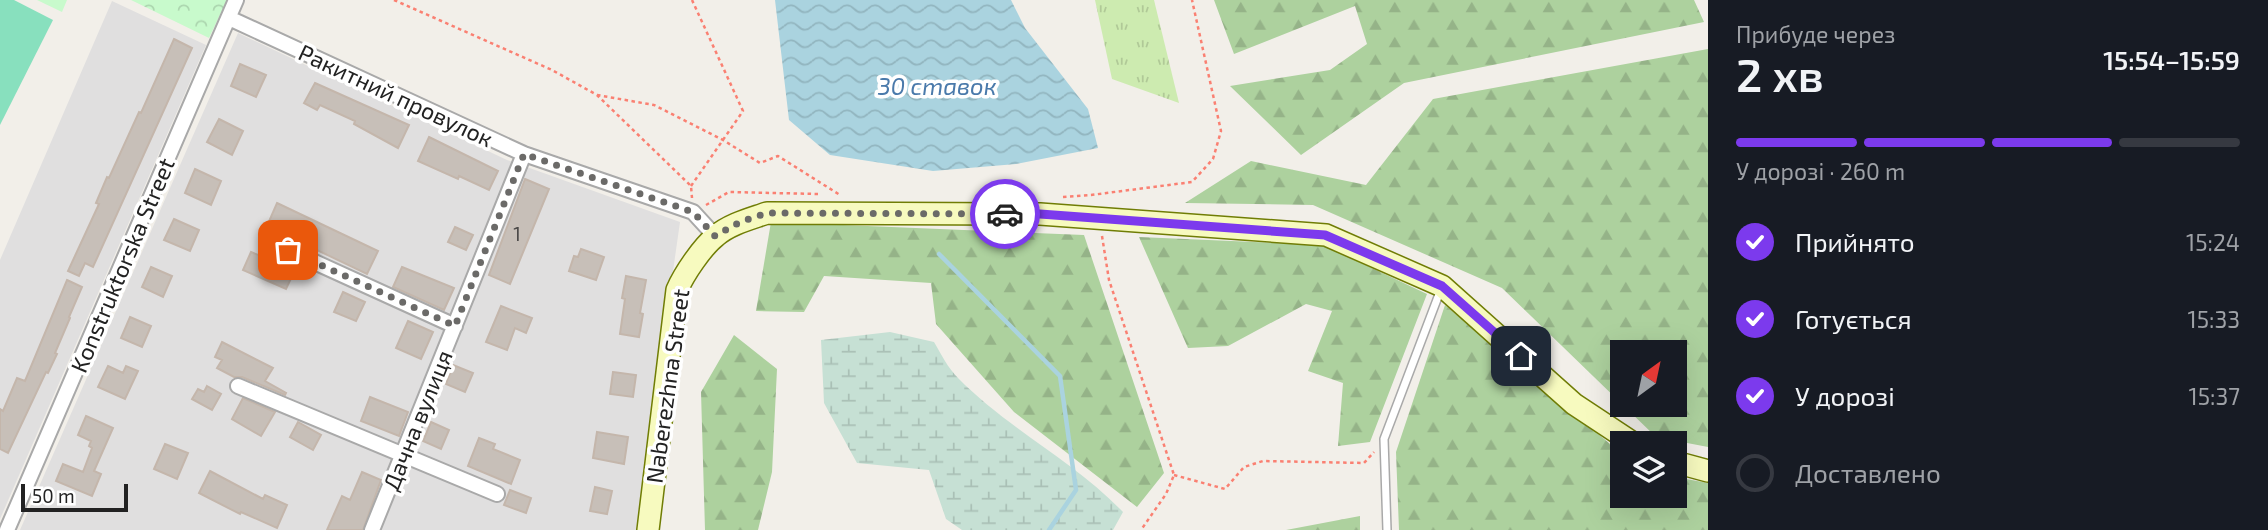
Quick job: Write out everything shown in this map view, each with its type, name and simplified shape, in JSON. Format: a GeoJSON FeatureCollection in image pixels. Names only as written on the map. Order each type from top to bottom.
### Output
{"type":"FeatureCollection","features":[{"type":"Feature","properties":{"kind":"street","name":"Konstruktorska Street"},"geometry":{"type":"LineString","coordinates":[[7,530],[236,0]]}},
{"type":"Feature","properties":{"kind":"street","name":"Ракитний провулок"},"geometry":{"type":"LineString","coordinates":[[229,18],[524,154],[693,212],[715,236]]}},
{"type":"Feature","properties":{"kind":"street","name":"Дачна вулиця"},"geometry":{"type":"LineString","coordinates":[[372,530],[524,154]]}},
{"type":"Feature","properties":{"kind":"street","name":"Naberezhna Street"},"geometry":{"type":"LineString","coordinates":[[648,530],[677,290],[682,277],[715,236],[740,222],[767,213],[1040,214],[1325,235],[1442,286],[1574,404],[1615,431]]}},
{"type":"Feature","properties":{"kind":"street"},"geometry":{"type":"LineString","coordinates":[[288,250],[455,326]]}},
{"type":"Feature","properties":{"kind":"street"},"geometry":{"type":"LineString","coordinates":[[238,386],[497,494]]}},
{"type":"Feature","properties":{"kind":"street"},"geometry":{"type":"LineString","coordinates":[[1687,465],[1708,471]]}},
{"type":"Feature","properties":{"kind":"lane"},"geometry":{"type":"LineString","coordinates":[[1387,530],[1384,439],[1442,286]]}},
{"type":"Feature","properties":{"kind":"path"},"geometry":{"type":"LineString","coordinates":[[394,0],[552,70],[597,95],[691,186]]}},
{"type":"Feature","properties":{"kind":"path"},"geometry":{"type":"LineString","coordinates":[[597,95],[654,105],[723,140],[760,163],[778,156],[840,195],[729,192],[693,212],[691,186],[723,140],[743,111],[691,0]]}},
{"type":"Feature","properties":{"kind":"path"},"geometry":{"type":"LineString","coordinates":[[1053,197],[1192,182],[1213,159],[1221,131],[1192,0]]}},
{"type":"Feature","properties":{"kind":"path"},"geometry":{"type":"LineString","coordinates":[[1099,219],[1109,280],[1174,475],[1166,494],[1141,530]]}},
{"type":"Feature","properties":{"kind":"path"},"geometry":{"type":"LineString","coordinates":[[1174,475],[1225,489],[1244,467],[1263,461],[1364,464],[1384,439]]}},
{"type":"Feature","properties":{"kind":"shaded area"},"geometry":{"type":"Polygon","coordinates":[[[112,1],[206,45],[0,519],[0,260],[112,1]]]}},
{"type":"Feature","properties":{"kind":"shaded area"},"geometry":{"type":"Polygon","coordinates":[[[238,33],[507,160],[680,222],[636,530],[20,530],[238,33]]]}},
{"type":"Feature","properties":{"kind":"green space"},"geometry":{"type":"Polygon","coordinates":[[[0,0],[14,0],[53,20],[0,125],[0,0]]]}},
{"type":"Feature","properties":{"kind":"green space"},"geometry":{"type":"Polygon","coordinates":[[[37,0],[67,0],[62,12],[37,0]]]}},
{"type":"Feature","properties":{"kind":"green space"},"geometry":{"type":"Polygon","coordinates":[[[131,0],[227,0],[209,38],[131,0]]]}},
{"type":"Feature","properties":{"kind":"green space"},"geometry":{"type":"Polygon","coordinates":[[[1095,0],[1154,0],[1179,103],[1112,79],[1095,0]]]}},
{"type":"Feature","properties":{"kind":"green space"},"geometry":{"type":"Polygon","coordinates":[[[1214,0],[1694,0],[1704,22],[1404,83],[1301,155],[1230,86],[1330,70],[1367,44],[1355,6],[1234,54],[1214,0]]]}},
{"type":"Feature","properties":{"kind":"green space"},"geometry":{"type":"Polygon","coordinates":[[[1708,49],[1708,447],[1687,443],[1687,431],[1650,431],[1635,417],[1687,417],[1687,340],[1610,340],[1610,392],[1502,288],[1313,205],[1185,203],[1251,161],[1366,185],[1433,99],[1708,49]]]}},
{"type":"Feature","properties":{"kind":"green space"},"geometry":{"type":"Polygon","coordinates":[[[771,222],[1084,235],[1164,473],[1137,507],[1014,412],[936,324],[931,283],[824,276],[804,312],[756,311],[771,222]]]}},
{"type":"Feature","properties":{"kind":"green space"},"geometry":{"type":"Polygon","coordinates":[[[1139,237],[1323,245],[1427,294],[1370,442],[1338,446],[1343,383],[1308,371],[1332,311],[1306,304],[1228,346],[1188,348],[1139,237]]]}},
{"type":"Feature","properties":{"kind":"green space"},"geometry":{"type":"Polygon","coordinates":[[[1445,305],[1610,444],[1610,508],[1687,508],[1687,479],[1708,483],[1708,530],[1399,530],[1396,452],[1445,305]]]}},
{"type":"Feature","properties":{"kind":"green space"},"geometry":{"type":"Polygon","coordinates":[[[890,332],[934,342],[954,374],[977,396],[1084,477],[1123,512],[1113,530],[962,530],[946,519],[929,470],[857,463],[824,403],[821,340],[890,332]]]}},
{"type":"Feature","properties":{"kind":"green space"},"geometry":{"type":"Polygon","coordinates":[[[734,335],[777,369],[772,472],[758,530],[705,530],[701,392],[734,335]]]}},
{"type":"Feature","properties":{"kind":"green space"},"geometry":{"type":"Polygon","coordinates":[[[1360,516],[1360,530],[1286,530],[1360,516]]]}},
{"type":"Feature","properties":{"kind":"water","name":"30 ставок"},"geometry":{"type":"Polygon","coordinates":[[[775,0],[1011,0],[1025,28],[1088,109],[1098,148],[1016,164],[933,171],[830,155],[789,120],[775,0]]]}},
{"type":"Feature","properties":{"kind":"building"},"geometry":{"type":"Polygon","coordinates":[[[174,39],[192,48],[93,267],[85,263],[79,276],[68,271],[99,204],[96,203],[107,177],[109,178],[139,112],[141,113],[174,39]]]}},
{"type":"Feature","properties":{"kind":"building"},"geometry":{"type":"Polygon","coordinates":[[[240,64],[266,75],[256,97],[231,86],[240,64]]]}},
{"type":"Feature","properties":{"kind":"building"},"geometry":{"type":"Polygon","coordinates":[[[315,83],[409,125],[398,148],[354,124],[355,121],[320,105],[317,110],[304,103],[315,83]]]}},
{"type":"Feature","properties":{"kind":"building"},"geometry":{"type":"Polygon","coordinates":[[[219,119],[243,131],[232,155],[207,142],[219,119]]]}},
{"type":"Feature","properties":{"kind":"building"},"geometry":{"type":"Polygon","coordinates":[[[429,137],[498,171],[489,190],[418,161],[429,137]]]}},
{"type":"Feature","properties":{"kind":"building"},"geometry":{"type":"Polygon","coordinates":[[[195,169],[221,181],[211,205],[185,193],[195,169]]]}},
{"type":"Feature","properties":{"kind":"building"},"geometry":{"type":"Polygon","coordinates":[[[525,179],[549,189],[510,284],[489,275],[525,179]]]}},
{"type":"Feature","properties":{"kind":"building"},"geometry":{"type":"Polygon","coordinates":[[[277,203],[378,251],[367,274],[267,226],[277,203]]]}},
{"type":"Feature","properties":{"kind":"building"},"geometry":{"type":"Polygon","coordinates":[[[174,219],[199,230],[190,251],[164,240],[174,219]]]}},
{"type":"Feature","properties":{"kind":"building"},"geometry":{"type":"Polygon","coordinates":[[[455,227],[473,235],[466,250],[448,242],[455,227]]]}},
{"type":"Feature","properties":{"kind":"building"},"geometry":{"type":"Polygon","coordinates":[[[581,249],[604,257],[596,280],[569,271],[574,256],[578,257],[581,249]]]}},
{"type":"Feature","properties":{"kind":"building"},"geometry":{"type":"Polygon","coordinates":[[[251,252],[295,270],[286,289],[243,270],[251,252]]]}},
{"type":"Feature","properties":{"kind":"building"},"geometry":{"type":"Polygon","coordinates":[[[151,267],[172,276],[163,297],[142,287],[151,267]]]}},
{"type":"Feature","properties":{"kind":"building"},"geometry":{"type":"Polygon","coordinates":[[[402,267],[454,288],[444,310],[393,287],[402,267]]]}},
{"type":"Feature","properties":{"kind":"building"},"geometry":{"type":"Polygon","coordinates":[[[626,276],[646,280],[639,337],[620,334],[626,276]]]}},
{"type":"Feature","properties":{"kind":"building"},"geometry":{"type":"Polygon","coordinates":[[[67,280],[82,287],[55,353],[57,354],[8,453],[0,449],[0,409],[3,411],[17,378],[25,381],[67,280]]]}},
{"type":"Feature","properties":{"kind":"building"},"geometry":{"type":"Polygon","coordinates":[[[343,292],[365,302],[356,321],[334,312],[343,292]]]}},
{"type":"Feature","properties":{"kind":"building"},"geometry":{"type":"Polygon","coordinates":[[[501,306],[532,318],[526,333],[515,328],[507,350],[486,342],[501,306]]]}},
{"type":"Feature","properties":{"kind":"building"},"geometry":{"type":"Polygon","coordinates":[[[130,317],[151,326],[142,347],[121,338],[130,317]]]}},
{"type":"Feature","properties":{"kind":"building"},"geometry":{"type":"Polygon","coordinates":[[[408,321],[433,332],[421,359],[396,348],[408,321]]]}},
{"type":"Feature","properties":{"kind":"building"},"geometry":{"type":"Polygon","coordinates":[[[222,342],[273,368],[265,381],[286,393],[285,395],[217,368],[222,360],[215,357],[222,342]]]}},
{"type":"Feature","properties":{"kind":"building"},"geometry":{"type":"Polygon","coordinates":[[[453,365],[473,373],[465,392],[446,384],[453,365]]]}},
{"type":"Feature","properties":{"kind":"building"},"geometry":{"type":"Polygon","coordinates":[[[108,366],[123,373],[126,366],[138,371],[125,399],[98,387],[108,366]]]}},
{"type":"Feature","properties":{"kind":"building"},"geometry":{"type":"Polygon","coordinates":[[[613,372],[636,375],[633,397],[610,394],[613,372]]]}},
{"type":"Feature","properties":{"kind":"building"},"geometry":{"type":"Polygon","coordinates":[[[207,386],[221,394],[212,410],[192,399],[198,389],[204,392],[207,386]]]}},
{"type":"Feature","properties":{"kind":"building"},"geometry":{"type":"Polygon","coordinates":[[[370,397],[408,412],[399,436],[361,421],[370,397]]]}},
{"type":"Feature","properties":{"kind":"building"},"geometry":{"type":"Polygon","coordinates":[[[243,398],[275,412],[261,436],[232,419],[243,398]]]}},
{"type":"Feature","properties":{"kind":"building"},"geometry":{"type":"Polygon","coordinates":[[[86,416],[113,428],[94,471],[101,474],[92,496],[56,481],[63,464],[83,472],[92,448],[89,446],[91,441],[78,435],[86,416]]]}},
{"type":"Feature","properties":{"kind":"building"},"geometry":{"type":"Polygon","coordinates":[[[298,422],[321,435],[313,450],[290,437],[298,422]]]}},
{"type":"Feature","properties":{"kind":"building"},"geometry":{"type":"Polygon","coordinates":[[[431,422],[449,430],[441,449],[423,441],[431,422]]]}},
{"type":"Feature","properties":{"kind":"building"},"geometry":{"type":"Polygon","coordinates":[[[597,432],[628,437],[624,464],[593,458],[597,432]]]}},
{"type":"Feature","properties":{"kind":"building"},"geometry":{"type":"Polygon","coordinates":[[[479,438],[495,444],[493,449],[520,460],[511,484],[468,466],[479,438]]]}},
{"type":"Feature","properties":{"kind":"building"},"geometry":{"type":"Polygon","coordinates":[[[165,444],[188,453],[177,479],[154,469],[165,444]]]}},
{"type":"Feature","properties":{"kind":"building"},"geometry":{"type":"Polygon","coordinates":[[[210,471],[263,499],[265,495],[287,505],[277,528],[241,512],[240,514],[199,493],[210,471]]]}},
{"type":"Feature","properties":{"kind":"building"},"geometry":{"type":"Polygon","coordinates":[[[362,472],[381,480],[363,530],[327,530],[342,496],[350,500],[362,472]]]}},
{"type":"Feature","properties":{"kind":"building"},"geometry":{"type":"Polygon","coordinates":[[[595,487],[612,491],[607,514],[590,511],[595,487]]]}},
{"type":"Feature","properties":{"kind":"building"},"geometry":{"type":"Polygon","coordinates":[[[510,490],[531,498],[526,513],[504,505],[510,490]]]}},
{"type":"Feature","properties":{"kind":"waterway"},"geometry":{"type":"LineString","coordinates":[[939,254],[1060,376],[1076,490],[1049,530]]}},
{"type":"Feature","properties":{"kind":"way so far"},"geometry":{"type":"LineString","coordinates":[[288,250],[455,326],[524,154],[693,212],[715,236],[740,222],[767,213],[1005,214]]}},
{"type":"Feature","properties":{"kind":"route"},"geometry":{"type":"LineString","coordinates":[[1005,214],[1040,214],[1325,235],[1442,286],[1521,356]]}}]}
